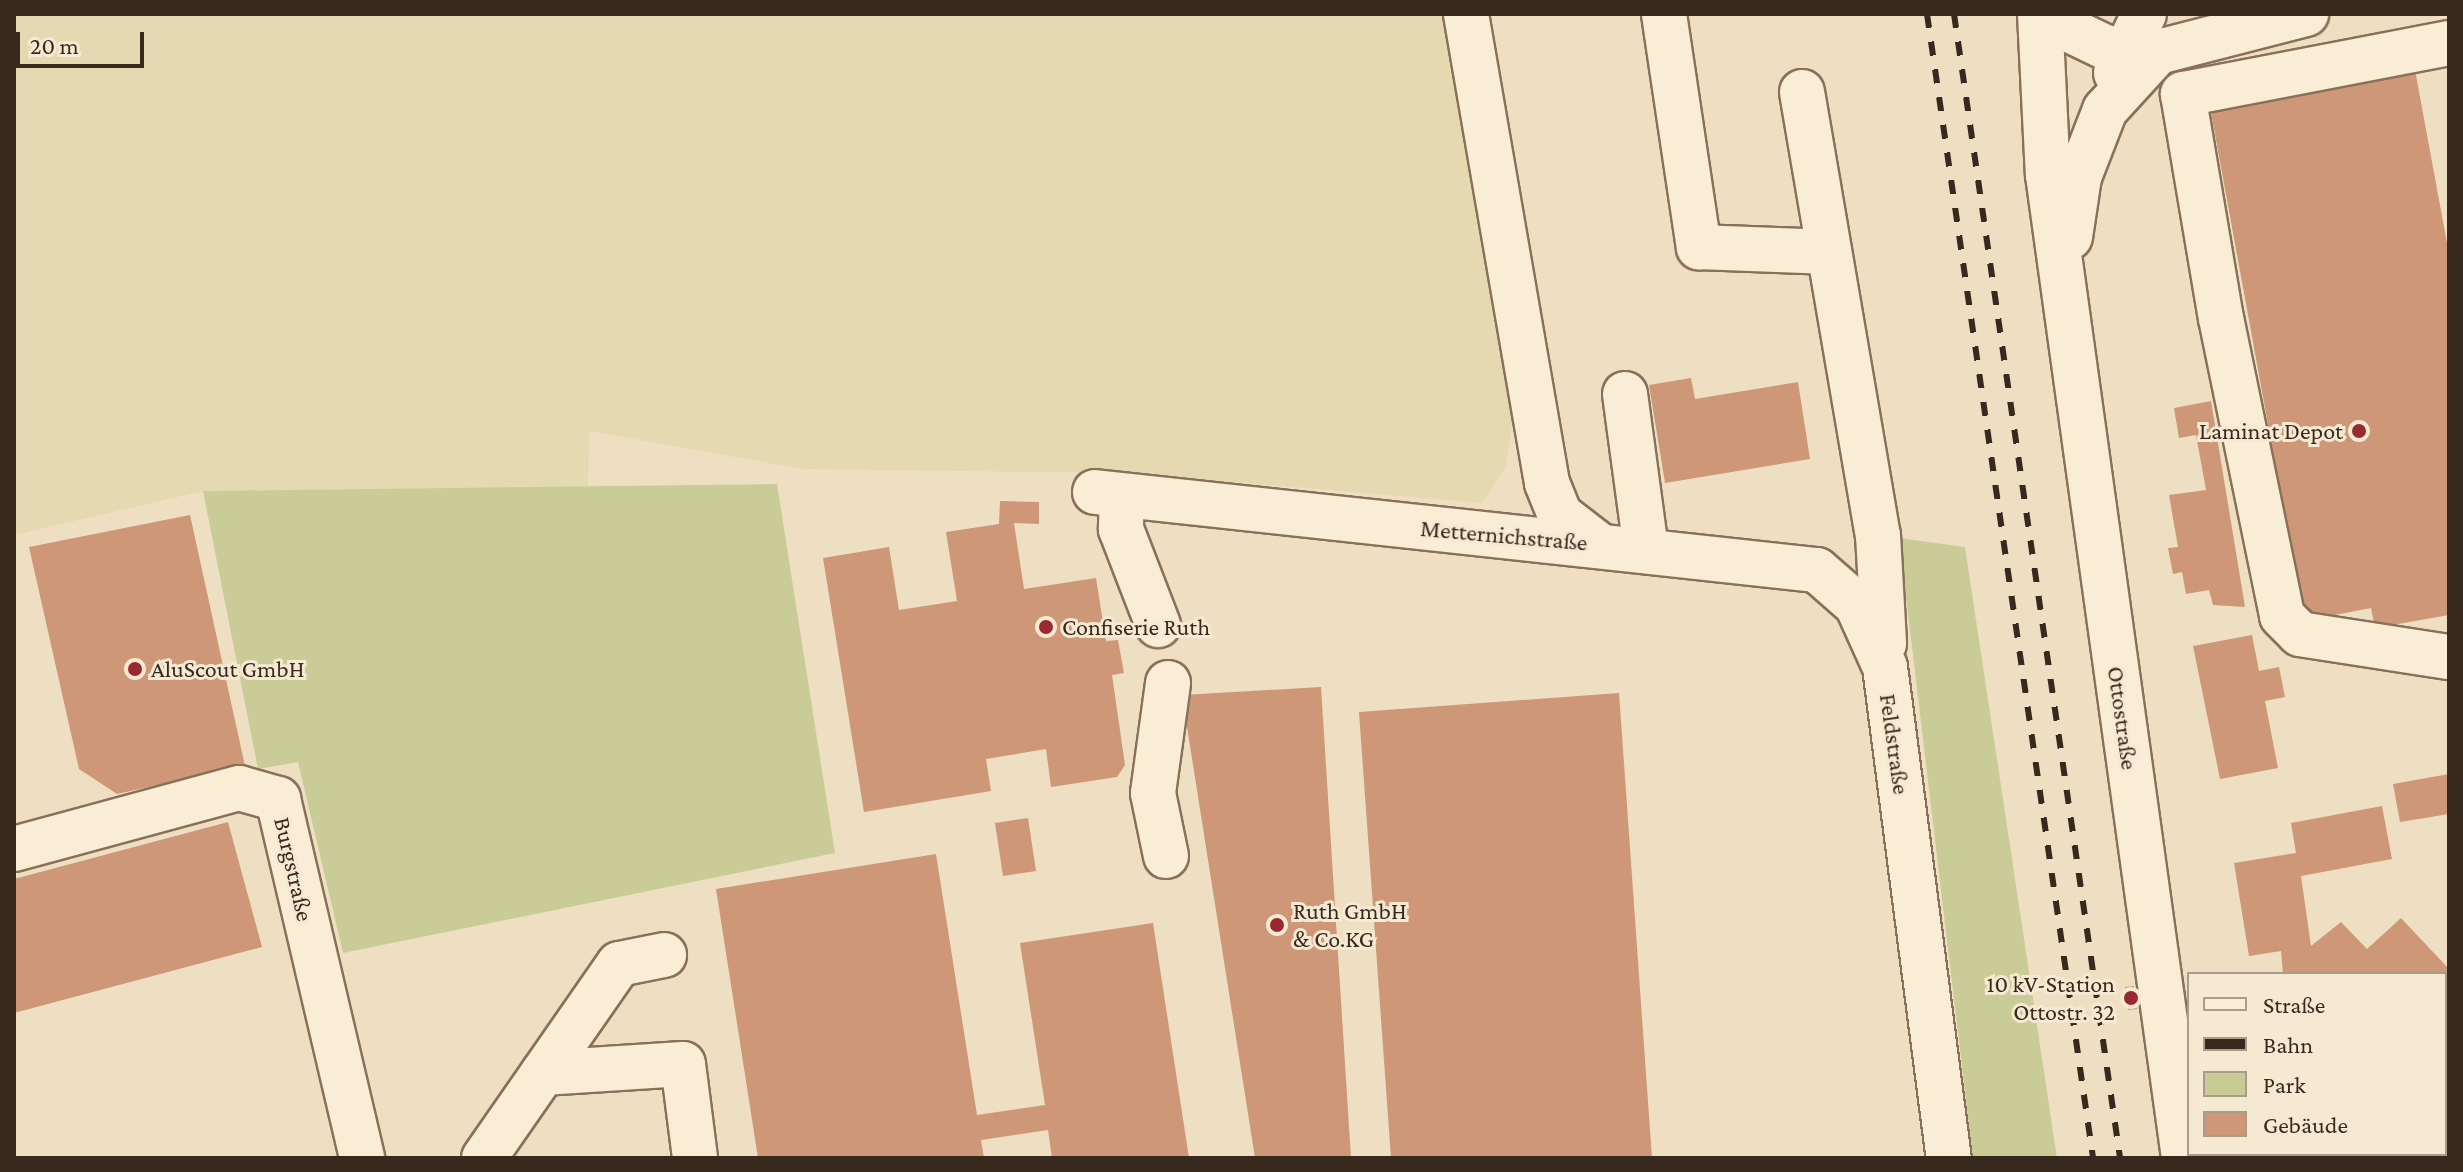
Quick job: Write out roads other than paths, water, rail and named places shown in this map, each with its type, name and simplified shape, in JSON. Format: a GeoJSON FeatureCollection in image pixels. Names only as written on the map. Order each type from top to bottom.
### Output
{"type":"FeatureCollection","features":[{"type":"Feature","properties":{"kind":"street","name":"Metternichstraße"},"geometry":{"type":"LineString","coordinates":[[1466,14],[1547,483],[1560,515],[1599,545]]}},
{"type":"Feature","properties":{"kind":"street"},"geometry":{"type":"LineString","coordinates":[[1664,14],[1699,247],[1829,252]]}},
{"type":"Feature","properties":{"kind":"street","name":"Ottostraße"},"geometry":{"type":"LineString","coordinates":[[2040,14],[2048,175],[2184,1158]]}},
{"type":"Feature","properties":{"kind":"street"},"geometry":{"type":"LineString","coordinates":[[2045,94],[2075,21],[2142,38],[2294,15]]}},
{"type":"Feature","properties":{"kind":"street","name":"Ottostraße"},"geometry":{"type":"LineString","coordinates":[[2063,279],[2079,177],[2105,110],[2142,38]]}},
{"type":"Feature","properties":{"kind":"street"},"geometry":{"type":"LineString","coordinates":[[2449,43],[2183,94],[2221,318],[2282,616],[2300,634],[2449,657]]}},
{"type":"Feature","properties":{"kind":"street"},"geometry":{"type":"LineString","coordinates":[[1802,92],[1878,535],[1885,667]]}},
{"type":"Feature","properties":{"kind":"street"},"geometry":{"type":"LineString","coordinates":[[1625,394],[1646,550]]}},
{"type":"Feature","properties":{"kind":"street","name":"Metternichstraße"},"geometry":{"type":"LineString","coordinates":[[1158,625],[1109,494],[1599,545]]}},
{"type":"Feature","properties":{"kind":"street","name":"Feldstraße"},"geometry":{"type":"LineString","coordinates":[[1599,545],[1817,570],[1857,605],[1885,667],[1949,1158]]}},
{"type":"Feature","properties":{"kind":"street"},"geometry":{"type":"LineString","coordinates":[[1166,856],[1153,793],[1168,683]]}},
{"type":"Feature","properties":{"kind":"street","name":"Burgstraße"},"geometry":{"type":"LineString","coordinates":[[14,849],[239,788],[278,799],[362,1158]]}},
{"type":"Feature","properties":{"kind":"street"},"geometry":{"type":"LineString","coordinates":[[484,1158],[619,964],[664,955]]}},
{"type":"Feature","properties":{"kind":"street"},"geometry":{"type":"LineString","coordinates":[[543,1073],[683,1064],[695,1158]]}},
{"type":"Feature","properties":{"kind":"railway"},"geometry":{"type":"LineString","coordinates":[[1927,14],[2093,1158]]}},
{"type":"Feature","properties":{"kind":"railway"},"geometry":{"type":"LineString","coordinates":[[1954,14],[2120,1158]]}},
{"type":"Feature","properties":{"kind":"place","name":"Laminat Depot"},"geometry":{"type":"Point","coordinates":[2359,431]}},
{"type":"Feature","properties":{"kind":"place","name":"Confiserie Ruth"},"geometry":{"type":"Point","coordinates":[1046,627]}},
{"type":"Feature","properties":{"kind":"place","name":"AluScout GmbH"},"geometry":{"type":"Point","coordinates":[135,669]}},
{"type":"Feature","properties":{"kind":"place","name":"Ruth GmbH & Co.KG"},"geometry":{"type":"Point","coordinates":[1277,925]}},
{"type":"Feature","properties":{"kind":"place","name":"10 kV-Station Ottostr. 32"},"geometry":{"type":"Point","coordinates":[2131,998]}}]}
